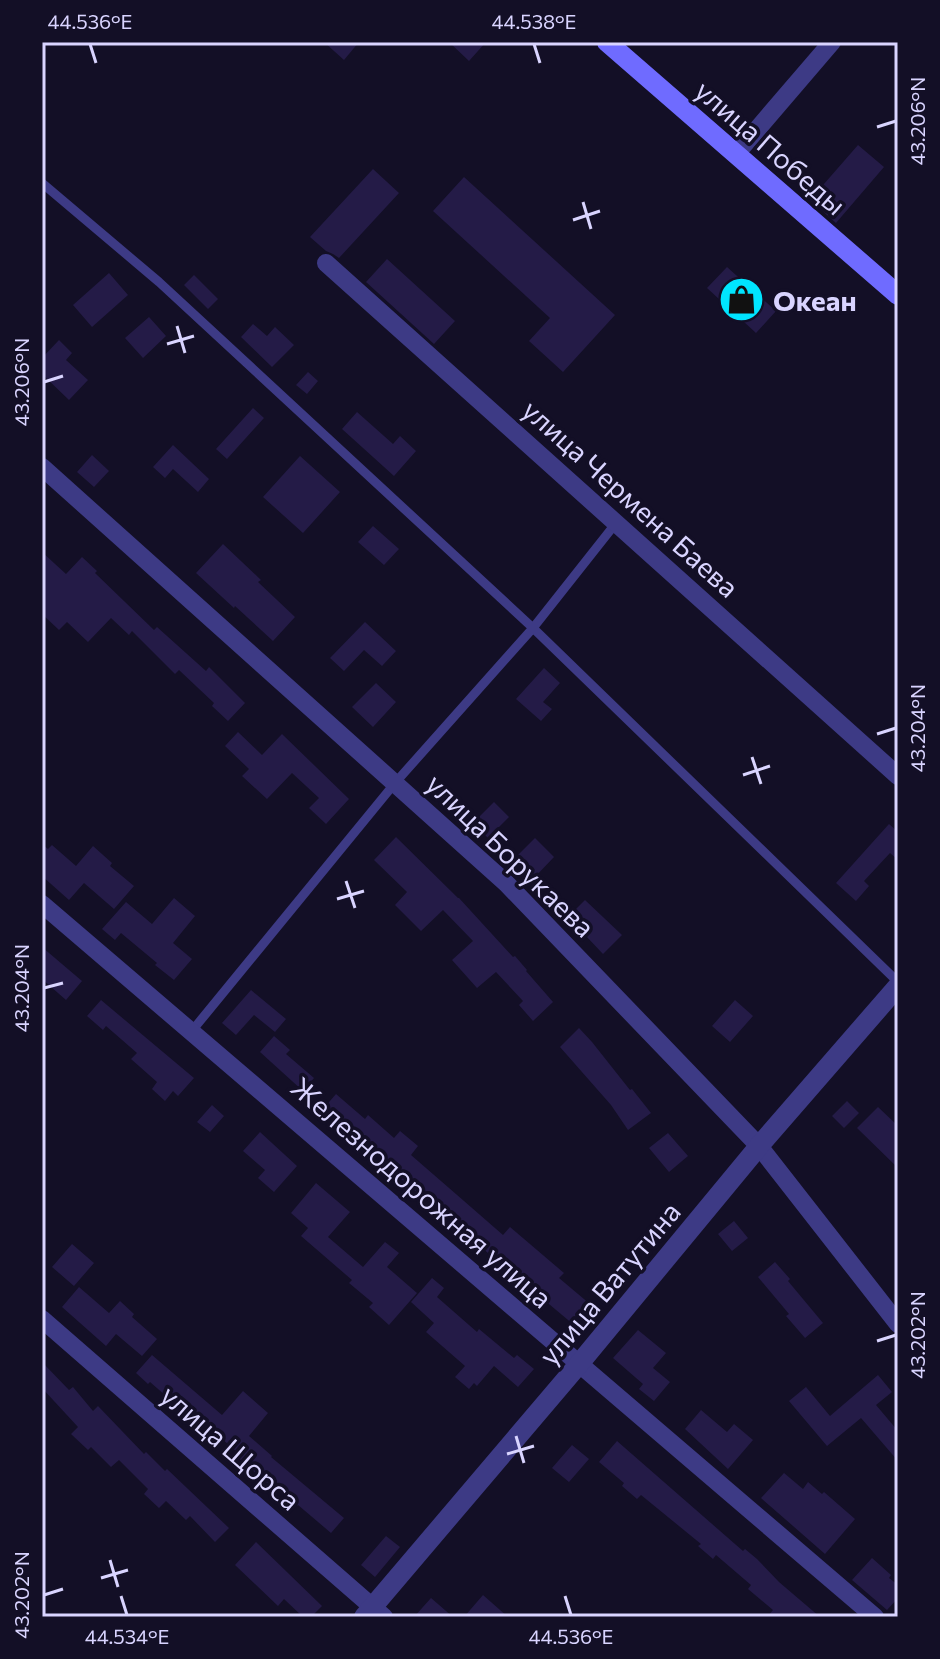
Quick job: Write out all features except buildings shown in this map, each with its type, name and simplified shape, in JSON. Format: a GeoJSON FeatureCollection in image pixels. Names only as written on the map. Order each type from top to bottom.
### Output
{"type":"FeatureCollection","features":[{"type":"Feature","properties":{"kind":"main road","name":"улица Победы"},"geometry":{"type":"LineString","coordinates":[[607,42],[898,295]]}},
{"type":"Feature","properties":{"kind":"street"},"geometry":{"type":"LineString","coordinates":[[736,154],[832,42]]}},
{"type":"Feature","properties":{"kind":"street","name":"улица Чермена Баева"},"geometry":{"type":"LineString","coordinates":[[326,263],[898,776]]}},
{"type":"Feature","properties":{"kind":"street","name":"улица Борукаева"},"geometry":{"type":"LineString","coordinates":[[42,467],[506,883],[759,1146],[898,1324]]}},
{"type":"Feature","properties":{"kind":"street","name":"Железнодорожная улица"},"geometry":{"type":"LineString","coordinates":[[42,904],[875,1617]]}},
{"type":"Feature","properties":{"kind":"street","name":"улица Ватутина"},"geometry":{"type":"LineString","coordinates":[[373,1614],[759,1146],[898,984]]}},
{"type":"Feature","properties":{"kind":"street","name":"улица Щорса"},"geometry":{"type":"LineString","coordinates":[[42,1319],[373,1614]]}},
{"type":"Feature","properties":{"kind":"lane"},"geometry":{"type":"LineString","coordinates":[[42,183],[159,282],[533,628],[898,984]]}},
{"type":"Feature","properties":{"kind":"lane"},"geometry":{"type":"LineString","coordinates":[[191,1032],[395,783],[533,628],[616,523]]}},
{"type":"Feature","properties":{"kind":"place","name":"Океан"},"geometry":{"type":"Point","coordinates":[742,300]}}]}
